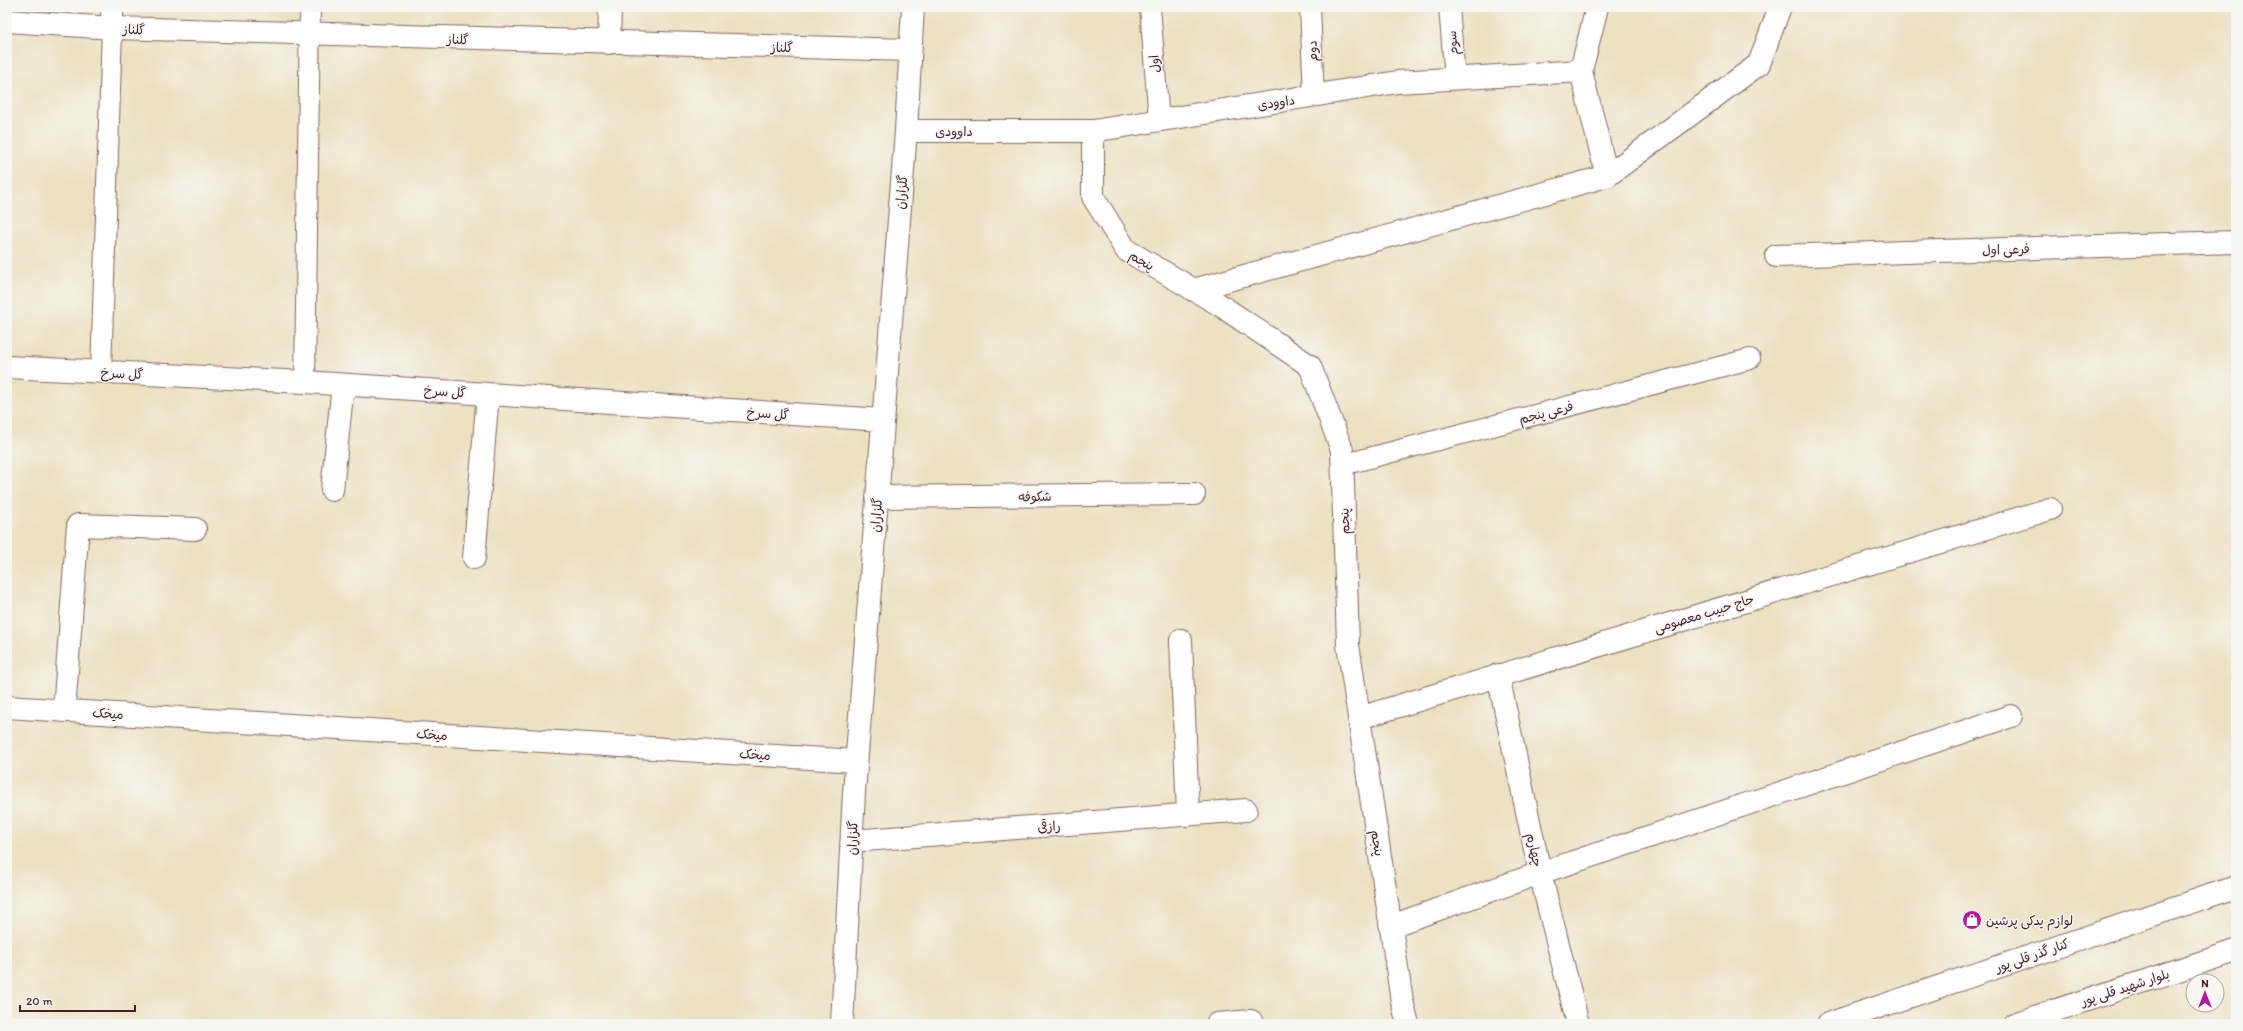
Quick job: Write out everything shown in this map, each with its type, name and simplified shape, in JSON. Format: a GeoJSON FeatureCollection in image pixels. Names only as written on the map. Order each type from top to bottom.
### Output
{"type":"FeatureCollection","features":[{"type":"Feature","properties":{"kind":"main road"},"geometry":{"type":"LineString","coordinates":[[609,43],[610,7]]}},
{"type":"Feature","properties":{"kind":"main road","name":"گلزاران"},"geometry":{"type":"LineString","coordinates":[[842,1024],[856,760],[906,131],[913,7]]}},
{"type":"Feature","properties":{"kind":"main road"},"geometry":{"type":"LineString","coordinates":[[1598,7],[1581,71],[1607,176]]}},
{"type":"Feature","properties":{"kind":"main road"},"geometry":{"type":"LineString","coordinates":[[1193,290],[1607,176],[1759,64],[1780,7]]}},
{"type":"Feature","properties":{"kind":"main road","name":"گلناز"},"geometry":{"type":"LineString","coordinates":[[7,21],[112,18],[309,34],[910,50]]}},
{"type":"Feature","properties":{"kind":"main road","name":"داوودی"},"geometry":{"type":"LineString","coordinates":[[906,131],[1093,131],[1398,82],[1581,71]]}},
{"type":"Feature","properties":{"kind":"main road","name":"پنجم"},"geometry":{"type":"LineString","coordinates":[[1093,131],[1093,197],[1126,250],[1220,305],[1310,366],[1342,450],[1348,645],[1391,926],[1408,1024]]}},
{"type":"Feature","properties":{"kind":"main road","name":"فرعی اول"},"geometry":{"type":"LineString","coordinates":[[1776,256],[2236,242]]}},
{"type":"Feature","properties":{"kind":"main road","name":"گل سرخ"},"geometry":{"type":"LineString","coordinates":[[7,367],[305,382],[883,420]]}},
{"type":"Feature","properties":{"kind":"main road"},"geometry":{"type":"LineString","coordinates":[[332,490],[343,385]]}},
{"type":"Feature","properties":{"kind":"main road"},"geometry":{"type":"LineString","coordinates":[[474,558],[488,394]]}},
{"type":"Feature","properties":{"kind":"main road","name":"شکوفه"},"geometry":{"type":"LineString","coordinates":[[877,497],[1194,494]]}},
{"type":"Feature","properties":{"kind":"main road","name":"حاج حبیب معصومی"},"geometry":{"type":"LineString","coordinates":[[1359,718],[2050,509]]}},
{"type":"Feature","properties":{"kind":"main road"},"geometry":{"type":"LineString","coordinates":[[64,711],[78,525],[195,529]]}},
{"type":"Feature","properties":{"kind":"main road"},"geometry":{"type":"LineString","coordinates":[[1181,640],[1188,815]]}},
{"type":"Feature","properties":{"kind":"main road","name":"چهارم"},"geometry":{"type":"LineString","coordinates":[[1498,675],[1540,873],[1578,1024]]}},
{"type":"Feature","properties":{"kind":"main road","name":"میخک"},"geometry":{"type":"LineString","coordinates":[[7,707],[856,760]]}},
{"type":"Feature","properties":{"kind":"main road"},"geometry":{"type":"LineString","coordinates":[[1391,926],[1540,873],[2011,716]]}},
{"type":"Feature","properties":{"kind":"main road","name":"رازقی"},"geometry":{"type":"LineString","coordinates":[[852,841],[1246,810]]}},
{"type":"Feature","properties":{"kind":"main road","name":"کنار گذر قلی پور"},"geometry":{"type":"LineString","coordinates":[[1828,1024],[2236,887]]}},
{"type":"Feature","properties":{"kind":"main road","name":"بلوار شهید قلی پور"},"geometry":{"type":"LineString","coordinates":[[2014,1024],[2236,951]]}},
{"type":"Feature","properties":{"kind":"main road"},"geometry":{"type":"LineString","coordinates":[[1217,1024],[1251,1021]]}},
{"type":"Feature","properties":{"kind":"lane"},"geometry":{"type":"LineString","coordinates":[[305,382],[310,7]]}},
{"type":"Feature","properties":{"kind":"lane","name":"اول"},"geometry":{"type":"LineString","coordinates":[[1150,7],[1159,121]]}},
{"type":"Feature","properties":{"kind":"lane","name":"دوم"},"geometry":{"type":"LineString","coordinates":[[1310,7],[1314,96]]}},
{"type":"Feature","properties":{"kind":"lane","name":"سوم"},"geometry":{"type":"LineString","coordinates":[[1449,7],[1455,79]]}},
{"type":"Feature","properties":{"kind":"lane"},"geometry":{"type":"LineString","coordinates":[[101,372],[112,18]]}},
{"type":"Feature","properties":{"kind":"lane","name":"فرعی پنجم"},"geometry":{"type":"LineString","coordinates":[[1342,465],[1750,359]]}},
{"type":"Feature","properties":{"kind":"place","name":"لوازم یدکی پرشین"},"geometry":{"type":"Point","coordinates":[1972,920]}}]}
